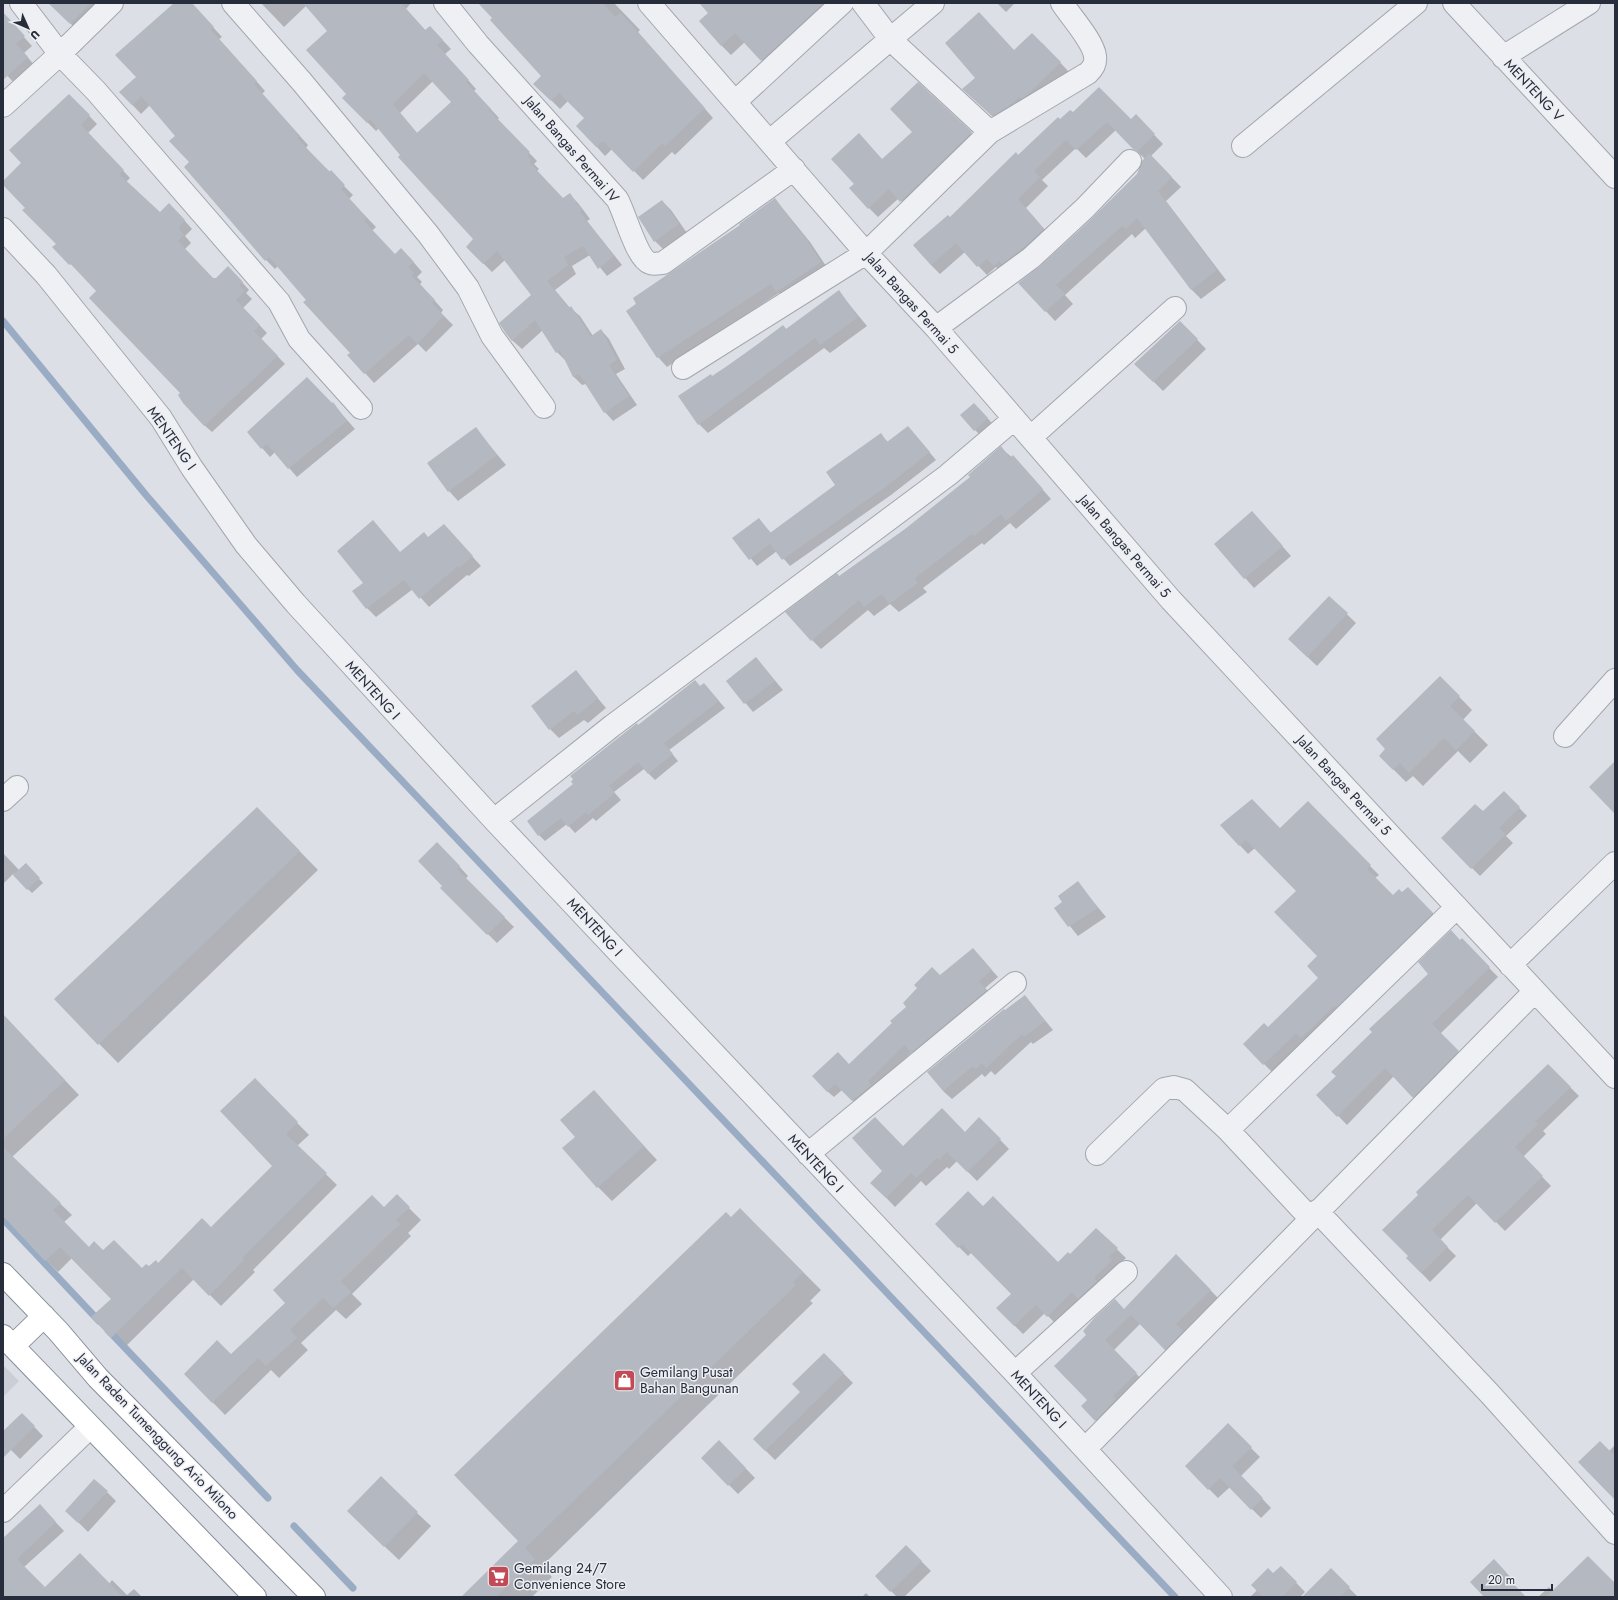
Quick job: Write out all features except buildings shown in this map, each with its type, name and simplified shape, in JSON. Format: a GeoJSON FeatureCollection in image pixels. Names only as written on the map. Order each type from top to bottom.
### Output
{"type":"FeatureCollection","features":[{"type":"Feature","properties":{"kind":"highway","name":"Jalan Raden Tumenggung Ario Milono"},"geometry":{"type":"LineString","coordinates":[[3,1274],[44,1316],[98,1378],[314,1597]]}},
{"type":"Feature","properties":{"kind":"highway"},"geometry":{"type":"LineString","coordinates":[[44,1316],[8,1341],[255,1597]]}},
{"type":"Feature","properties":{"kind":"street"},"geometry":{"type":"LineString","coordinates":[[21,3],[60,54],[105,102],[279,302],[299,339],[361,408]]}},
{"type":"Feature","properties":{"kind":"street"},"geometry":{"type":"LineString","coordinates":[[3,106],[60,54],[112,3]]}},
{"type":"Feature","properties":{"kind":"street"},"geometry":{"type":"LineString","coordinates":[[233,3],[307,88],[428,234],[468,288],[492,336],[544,407]]}},
{"type":"Feature","properties":{"kind":"street","name":"Jalan Bangas Permai IV"},"geometry":{"type":"LineString","coordinates":[[445,3],[478,44],[618,199],[630,231],[645,260],[650,263],[663,263],[794,169]]}},
{"type":"Feature","properties":{"kind":"street","name":"Jalan Bangas Permai 5"},"geometry":{"type":"LineString","coordinates":[[649,3],[736,101],[866,253],[936,328],[1172,600],[1615,1077]]}},
{"type":"Feature","properties":{"kind":"street"},"geometry":{"type":"LineString","coordinates":[[736,101],[842,3]]}},
{"type":"Feature","properties":{"kind":"street"},"geometry":{"type":"LineString","coordinates":[[863,3],[891,40],[990,132]]}},
{"type":"Feature","properties":{"kind":"street"},"geometry":{"type":"LineString","coordinates":[[770,141],[933,3]]}},
{"type":"Feature","properties":{"kind":"street"},"geometry":{"type":"LineString","coordinates":[[683,368],[866,253],[990,132],[1094,68],[1095,57],[1091,46],[1062,3]]}},
{"type":"Feature","properties":{"kind":"street"},"geometry":{"type":"LineString","coordinates":[[1243,146],[1416,3]]}},
{"type":"Feature","properties":{"kind":"street","name":"MENTENG V"},"geometry":{"type":"LineString","coordinates":[[1454,3],[1615,177]]}},
{"type":"Feature","properties":{"kind":"street"},"geometry":{"type":"LineString","coordinates":[[1504,57],[1590,3]]}},
{"type":"Feature","properties":{"kind":"street"},"geometry":{"type":"LineString","coordinates":[[936,328],[1031,258],[1085,208],[1130,161]]}},
{"type":"Feature","properties":{"kind":"street","name":"MENTENG I"},"geometry":{"type":"LineString","coordinates":[[3,229],[46,275],[161,418],[192,468],[256,558],[380,698],[1015,1373],[1221,1597]]}},
{"type":"Feature","properties":{"kind":"street"},"geometry":{"type":"LineString","coordinates":[[1031,437],[1175,308]]}},
{"type":"Feature","properties":{"kind":"street"},"geometry":{"type":"LineString","coordinates":[[494,820],[612,726],[937,484],[1014,419]]}},
{"type":"Feature","properties":{"kind":"street"},"geometry":{"type":"LineString","coordinates":[[1565,736],[1615,680]]}},
{"type":"Feature","properties":{"kind":"street"},"geometry":{"type":"LineString","coordinates":[[1510,965],[1615,863]]}},
{"type":"Feature","properties":{"kind":"street"},"geometry":{"type":"LineString","coordinates":[[1228,1130],[1457,906]]}},
{"type":"Feature","properties":{"kind":"street"},"geometry":{"type":"LineString","coordinates":[[808,1154],[1015,983]]}},
{"type":"Feature","properties":{"kind":"street"},"geometry":{"type":"LineString","coordinates":[[1085,1449],[1534,991]]}},
{"type":"Feature","properties":{"kind":"street"},"geometry":{"type":"LineString","coordinates":[[1097,1154],[1164,1089],[1174,1087],[1185,1090],[1314,1215],[1490,1394],[1609,1527]]}},
{"type":"Feature","properties":{"kind":"street"},"geometry":{"type":"LineString","coordinates":[[1015,1373],[1126,1272]]}},
{"type":"Feature","properties":{"kind":"street"},"geometry":{"type":"LineString","coordinates":[[3,1511],[90,1427]]}},
{"type":"Feature","properties":{"kind":"shaded area"},"geometry":{"type":"Polygon","coordinates":[[[3,1365],[19,1381],[3,1397],[3,1365]]]}},
{"type":"Feature","properties":{"kind":"waterway"},"geometry":{"type":"LineString","coordinates":[[3,321],[146,495],[297,670],[1175,1597]]}},
{"type":"Feature","properties":{"kind":"waterway"},"geometry":{"type":"LineString","coordinates":[[3,1219],[99,1321]]}},
{"type":"Feature","properties":{"kind":"waterway"},"geometry":{"type":"LineString","coordinates":[[108,1330],[268,1498]]}},
{"type":"Feature","properties":{"kind":"waterway"},"geometry":{"type":"LineString","coordinates":[[294,1526],[353,1588]]}},
{"type":"Feature","properties":{"kind":"place","name":"Gemilang Pusat Bahan Bangunan"},"geometry":{"type":"Point","coordinates":[625,1380]}},
{"type":"Feature","properties":{"kind":"place","name":"Gemilang 24/7 Convenience Store"},"geometry":{"type":"Point","coordinates":[499,1576]}}]}
